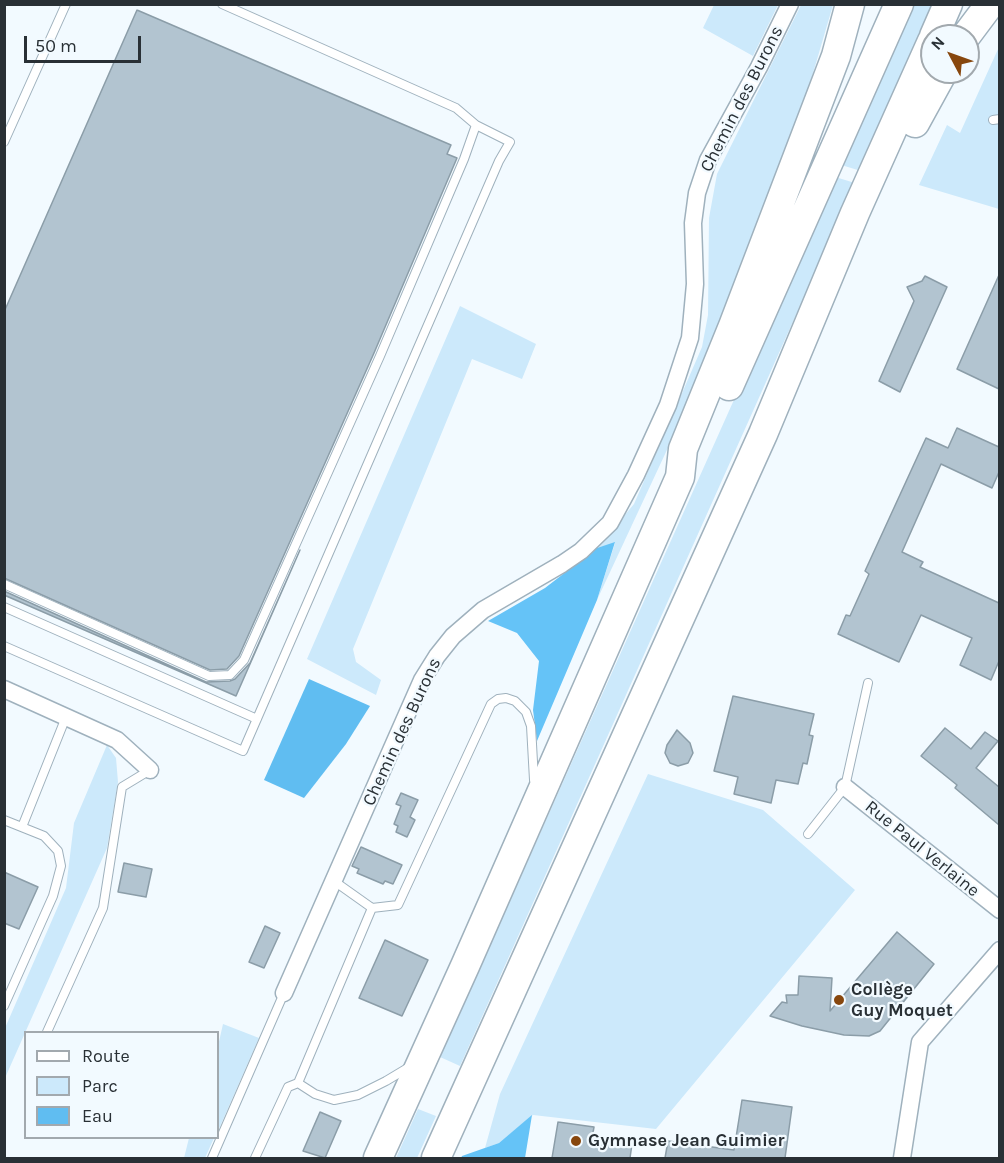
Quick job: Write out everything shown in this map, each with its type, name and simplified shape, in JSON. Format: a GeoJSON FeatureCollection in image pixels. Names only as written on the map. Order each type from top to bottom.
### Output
{"type":"FeatureCollection","features":[{"type":"Feature","properties":{"kind":"highway"},"geometry":{"type":"LineString","coordinates":[[378,1158],[680,477],[683,449],[733,326],[836,56],[850,4]]}},
{"type":"Feature","properties":{"kind":"highway"},"geometry":{"type":"LineString","coordinates":[[680,477],[698,457],[899,4]]}},
{"type":"Feature","properties":{"kind":"highway"},"geometry":{"type":"LineString","coordinates":[[939,24],[948,4]]}},
{"type":"Feature","properties":{"kind":"highway"},"geometry":{"type":"LineString","coordinates":[[975,24],[990,4]]}},
{"type":"Feature","properties":{"kind":"highway"},"geometry":{"type":"LineString","coordinates":[[436,1158],[763,434],[855,213],[920,68]]}},
{"type":"Feature","properties":{"kind":"highway"},"geometry":{"type":"LineString","coordinates":[[855,213],[878,202],[936,84]]}},
{"type":"Feature","properties":{"kind":"street","name":"Chemin des Burons"},"geometry":{"type":"LineString","coordinates":[[284,993],[422,680],[437,656],[453,636],[483,610],[562,564],[581,550],[610,523],[636,476],[668,405],[690,338],[695,284],[693,223],[697,193],[708,160],[790,4]]}},
{"type":"Feature","properties":{"kind":"street"},"geometry":{"type":"LineString","coordinates":[[4,689],[117,740],[150,770]]}},
{"type":"Feature","properties":{"kind":"street","name":"Rue Paul Verlaine"},"geometry":{"type":"LineString","coordinates":[[845,787],[999,910]]}},
{"type":"Feature","properties":{"kind":"street"},"geometry":{"type":"LineString","coordinates":[[902,1158],[920,1042],[998,954]]}},
{"type":"Feature","properties":{"kind":"lane"},"geometry":{"type":"LineString","coordinates":[[4,142],[66,4]]}},
{"type":"Feature","properties":{"kind":"lane"},"geometry":{"type":"LineString","coordinates":[[4,646],[243,751],[510,142],[476,124],[456,108],[222,4]]}},
{"type":"Feature","properties":{"kind":"lane"},"geometry":{"type":"LineString","coordinates":[[4,584],[209,676],[230,675],[244,660],[259,627],[384,345],[464,159],[476,124]]}},
{"type":"Feature","properties":{"kind":"lane"},"geometry":{"type":"LineString","coordinates":[[4,607],[257,719]]}},
{"type":"Feature","properties":{"kind":"lane"},"geometry":{"type":"LineString","coordinates":[[808,834],[845,787],[868,682]]}},
{"type":"Feature","properties":{"kind":"lane"},"geometry":{"type":"LineString","coordinates":[[333,881],[372,908],[398,905],[491,704],[498,699],[506,698],[514,701],[526,712],[531,726],[534,780],[541,793]]}},
{"type":"Feature","properties":{"kind":"lane"},"geometry":{"type":"LineString","coordinates":[[22,827],[66,717]]}},
{"type":"Feature","properties":{"kind":"lane"},"geometry":{"type":"LineString","coordinates":[[47,1031],[103,908],[122,787],[150,770]]}},
{"type":"Feature","properties":{"kind":"lane"},"geometry":{"type":"LineString","coordinates":[[4,820],[44,836],[58,851],[61,867],[53,896],[4,1006]]}},
{"type":"Feature","properties":{"kind":"lane"},"geometry":{"type":"LineString","coordinates":[[255,1158],[288,1087],[298,1083],[372,908]]}},
{"type":"Feature","properties":{"kind":"lane"},"geometry":{"type":"LineString","coordinates":[[212,1158],[284,993]]}},
{"type":"Feature","properties":{"kind":"lane"},"geometry":{"type":"LineString","coordinates":[[298,1083],[315,1094],[334,1100],[358,1095],[386,1081],[424,1057]]}},
{"type":"Feature","properties":{"kind":"green space"},"geometry":{"type":"Polygon","coordinates":[[[714,4],[778,5],[753,56],[703,28],[714,4]]]}},
{"type":"Feature","properties":{"kind":"green space"},"geometry":{"type":"Polygon","coordinates":[[[801,5],[833,5],[806,97],[714,349],[597,600],[615,543],[597,548],[634,504],[702,347],[708,315],[709,218],[717,174],[801,5]]]}},
{"type":"Feature","properties":{"kind":"green space"},"geometry":{"type":"Polygon","coordinates":[[[912,5],[935,5],[927,24],[920,24],[920,39],[861,171],[838,164],[912,5]]]}},
{"type":"Feature","properties":{"kind":"green space"},"geometry":{"type":"Polygon","coordinates":[[[999,47],[999,209],[919,185],[947,125],[960,133],[999,47]]]}},
{"type":"Feature","properties":{"kind":"green space"},"geometry":{"type":"Polygon","coordinates":[[[832,176],[855,183],[460,1066],[440,1057],[832,176]]]}},
{"type":"Feature","properties":{"kind":"green space"},"geometry":{"type":"Polygon","coordinates":[[[460,306],[536,344],[522,379],[472,359],[353,649],[356,662],[381,680],[376,695],[307,659],[460,306]]]}},
{"type":"Feature","properties":{"kind":"green space"},"geometry":{"type":"Polygon","coordinates":[[[107,745],[116,758],[118,782],[107,848],[5,1078],[5,1028],[66,888],[74,823],[107,745]]]}},
{"type":"Feature","properties":{"kind":"green space"},"geometry":{"type":"Polygon","coordinates":[[[648,774],[763,810],[855,890],[656,1129],[533,1115],[499,1143],[485,1148],[500,1094],[648,774]]]}},
{"type":"Feature","properties":{"kind":"green space"},"geometry":{"type":"Polygon","coordinates":[[[223,1024],[259,1038],[219,1129],[219,1042],[223,1024]]]}},
{"type":"Feature","properties":{"kind":"green space"},"geometry":{"type":"Polygon","coordinates":[[[418,1109],[436,1116],[417,1158],[396,1158],[418,1109]]]}},
{"type":"Feature","properties":{"kind":"green space"},"geometry":{"type":"Polygon","coordinates":[[[189,1139],[214,1139],[205,1158],[184,1158],[189,1139]]]}},
{"type":"Feature","properties":{"kind":"shaded area"},"geometry":{"type":"Polygon","coordinates":[[[615,542],[597,600],[537,741],[533,710],[539,661],[517,633],[488,621],[545,588],[597,548],[615,542]]]}},
{"type":"Feature","properties":{"kind":"shaded area"},"geometry":{"type":"Polygon","coordinates":[[[532,1115],[525,1158],[461,1158],[499,1143],[532,1115]]]}},
{"type":"Feature","properties":{"kind":"water"},"geometry":{"type":"Polygon","coordinates":[[[309,679],[370,706],[346,744],[304,798],[264,780],[309,679]]]}},
{"type":"Feature","properties":{"kind":"building"},"geometry":{"type":"Polygon","coordinates":[[[137,10],[451,145],[447,154],[457,158],[374,353],[239,656],[227,669],[210,670],[4,578],[4,312],[137,10]]]}},
{"type":"Feature","properties":{"kind":"building"},"geometry":{"type":"Polygon","coordinates":[[[999,275],[999,389],[957,369],[999,275]]]}},
{"type":"Feature","properties":{"kind":"building"},"geometry":{"type":"Polygon","coordinates":[[[925,276],[947,287],[900,392],[879,381],[914,301],[907,287],[922,281],[925,276]]]}},
{"type":"Feature","properties":{"kind":"building"},"geometry":{"type":"Polygon","coordinates":[[[957,428],[999,447],[999,472],[992,488],[941,464],[902,552],[923,562],[920,567],[999,603],[999,661],[991,680],[960,665],[972,638],[921,615],[899,662],[838,634],[846,615],[850,616],[869,574],[865,571],[926,438],[948,448],[957,428]]]}},
{"type":"Feature","properties":{"kind":"building"},"geometry":{"type":"Polygon","coordinates":[[[300,550],[236,696],[4,595],[4,591],[206,682],[230,681],[235,679],[250,663],[300,550]]]}},
{"type":"Feature","properties":{"kind":"building"},"geometry":{"type":"Polygon","coordinates":[[[733,696],[814,714],[809,735],[813,736],[807,764],[803,763],[798,784],[776,780],[771,803],[734,794],[738,777],[714,771],[733,696]]]}},
{"type":"Feature","properties":{"kind":"building"},"geometry":{"type":"Polygon","coordinates":[[[945,728],[971,749],[985,732],[998,741],[976,768],[999,787],[999,825],[955,788],[957,785],[921,756],[945,728]]]}},
{"type":"Feature","properties":{"kind":"building"},"geometry":{"type":"Polygon","coordinates":[[[677,730],[690,743],[693,753],[688,763],[678,766],[670,763],[665,753],[667,745],[677,730]]]}},
{"type":"Feature","properties":{"kind":"building"},"geometry":{"type":"Polygon","coordinates":[[[401,793],[418,800],[410,817],[415,820],[407,837],[396,832],[398,826],[394,824],[401,806],[396,804],[401,793]]]}},
{"type":"Feature","properties":{"kind":"building"},"geometry":{"type":"Polygon","coordinates":[[[361,847],[402,865],[393,884],[385,881],[383,884],[357,873],[359,869],[352,866],[361,847]]]}},
{"type":"Feature","properties":{"kind":"building"},"geometry":{"type":"Polygon","coordinates":[[[124,863],[152,869],[146,897],[118,892],[124,863]]]}},
{"type":"Feature","properties":{"kind":"building"},"geometry":{"type":"Polygon","coordinates":[[[4,872],[38,887],[19,929],[4,923],[4,872]]]}},
{"type":"Feature","properties":{"kind":"building"},"geometry":{"type":"Polygon","coordinates":[[[265,926],[280,933],[264,968],[249,962],[265,926]]]}},
{"type":"Feature","properties":{"kind":"building"},"geometry":{"type":"Polygon","coordinates":[[[897,932],[934,964],[880,1031],[869,1036],[844,1035],[770,1016],[782,1002],[787,1003],[786,995],[798,995],[799,976],[832,978],[830,1011],[897,932]]]}},
{"type":"Feature","properties":{"kind":"building"},"geometry":{"type":"Polygon","coordinates":[[[385,940],[428,960],[402,1016],[359,998],[385,940]]]}},
{"type":"Feature","properties":{"kind":"building"},"geometry":{"type":"Polygon","coordinates":[[[742,1100],[792,1107],[785,1158],[665,1158],[668,1141],[734,1150],[742,1100]]]}},
{"type":"Feature","properties":{"kind":"building"},"geometry":{"type":"Polygon","coordinates":[[[320,1112],[341,1121],[325,1158],[303,1151],[320,1112]]]}},
{"type":"Feature","properties":{"kind":"building","name":"Gymnase Jean Guimier"},"geometry":{"type":"Polygon","coordinates":[[[558,1122],[594,1127],[592,1138],[632,1144],[630,1158],[552,1158],[558,1122]]]}},
{"type":"Feature","properties":{"kind":"place","name":"Collège Guy Moquet"},"geometry":{"type":"Point","coordinates":[839,1000]}},
{"type":"Feature","properties":{"kind":"place","name":"Gymnase Jean Guimier"},"geometry":{"type":"Point","coordinates":[576,1141]}}]}
